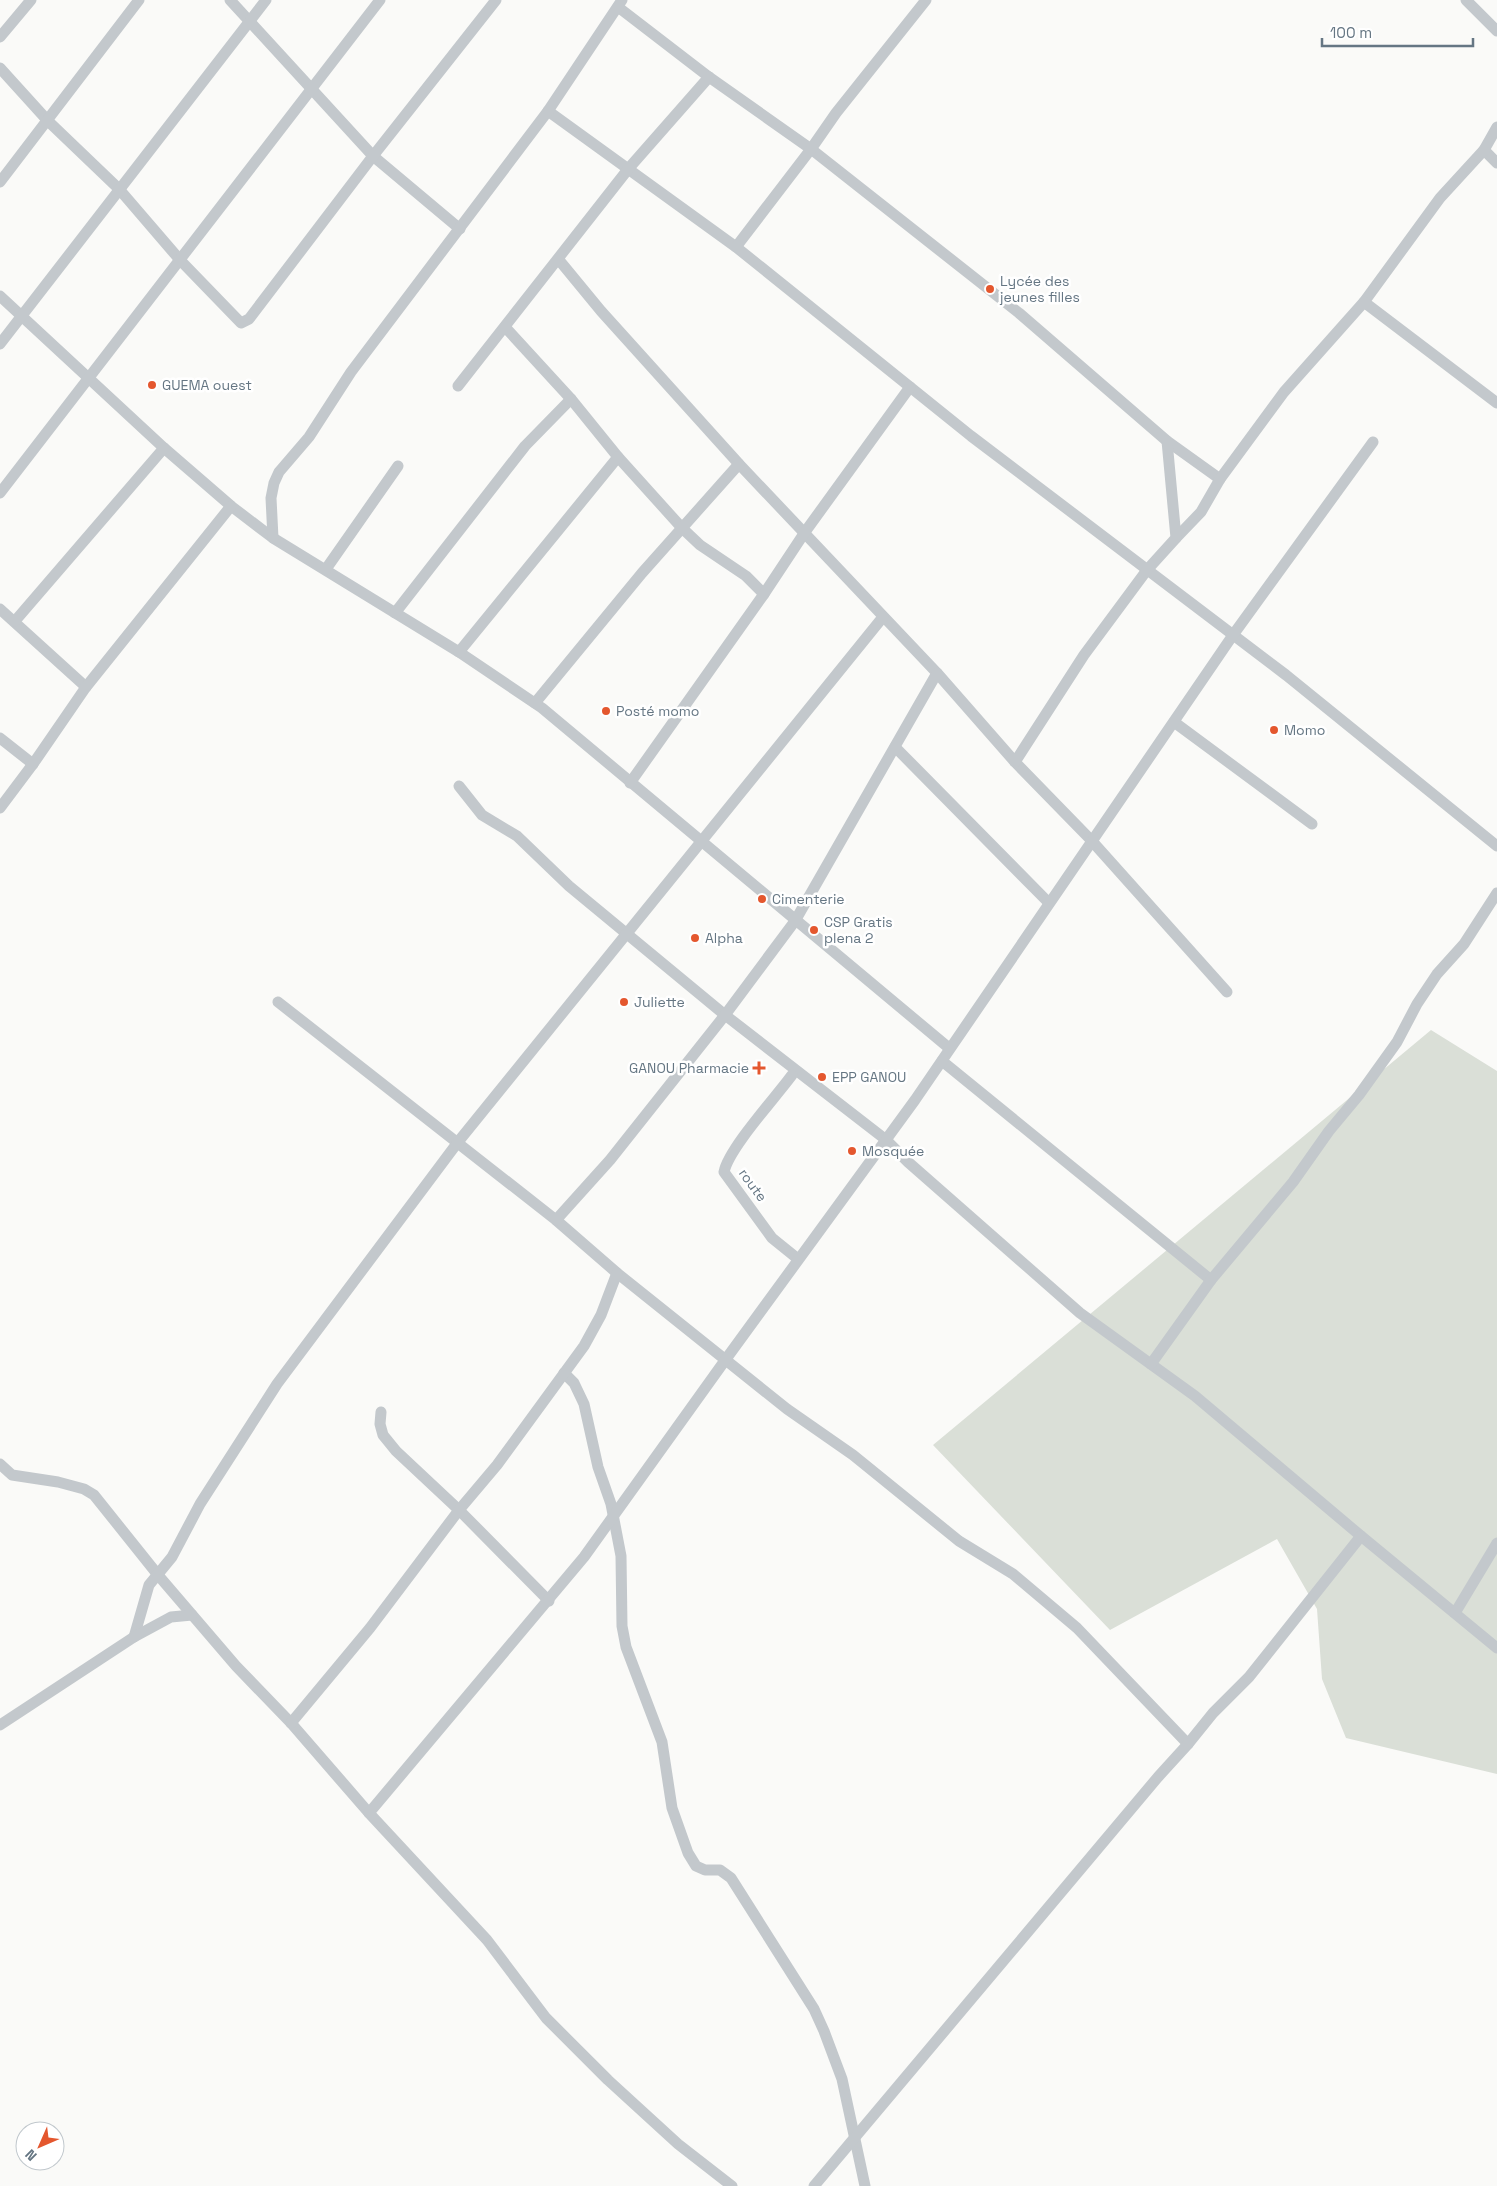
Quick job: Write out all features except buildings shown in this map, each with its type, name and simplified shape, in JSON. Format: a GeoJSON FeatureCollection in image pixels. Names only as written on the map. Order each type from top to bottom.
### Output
{"type":"FeatureCollection","features":[{"type":"Feature","properties":{"kind":"street"},"geometry":{"type":"LineString","coordinates":[[0,37],[31,0]]}},
{"type":"Feature","properties":{"kind":"street"},"geometry":{"type":"LineString","coordinates":[[0,182],[139,0]]}},
{"type":"Feature","properties":{"kind":"street"},"geometry":{"type":"LineString","coordinates":[[230,0],[373,156],[460,228]]}},
{"type":"Feature","properties":{"kind":"street"},"geometry":{"type":"LineString","coordinates":[[0,344],[266,0]]}},
{"type":"Feature","properties":{"kind":"street"},"geometry":{"type":"LineString","coordinates":[[0,493],[380,0]]}},
{"type":"Feature","properties":{"kind":"street"},"geometry":{"type":"LineString","coordinates":[[0,68],[48,120],[119,189],[180,260],[240,322],[249,319],[373,156],[496,0]]}},
{"type":"Feature","properties":{"kind":"street"},"geometry":{"type":"LineString","coordinates":[[736,247],[836,113],[926,0]]}},
{"type":"Feature","properties":{"kind":"street"},"geometry":{"type":"LineString","coordinates":[[1466,0],[1497,31]]}},
{"type":"Feature","properties":{"kind":"street"},"geometry":{"type":"LineString","coordinates":[[273,538],[271,498],[274,483],[279,472],[308,437],[351,372],[548,111],[620,4],[709,76],[811,149],[1019,313],[1168,441],[1220,479]]}},
{"type":"Feature","properties":{"kind":"street"},"geometry":{"type":"LineString","coordinates":[[458,386],[559,260],[629,168],[709,76]]}},
{"type":"Feature","properties":{"kind":"street"},"geometry":{"type":"LineString","coordinates":[[548,111],[736,247],[971,436],[1343,721],[1497,846]]}},
{"type":"Feature","properties":{"kind":"street"},"geometry":{"type":"LineString","coordinates":[[1015,762],[1084,655],[1147,570],[1201,512],[1220,479],[1284,392],[1364,302],[1440,198],[1484,150],[1497,127]]}},
{"type":"Feature","properties":{"kind":"street"},"geometry":{"type":"LineString","coordinates":[[1484,150],[1497,163]]}},
{"type":"Feature","properties":{"kind":"street"},"geometry":{"type":"LineString","coordinates":[[559,260],[601,311],[739,464],[806,532],[937,673],[1015,762],[1091,840],[1227,992]]}},
{"type":"Feature","properties":{"kind":"street"},"geometry":{"type":"LineString","coordinates":[[0,296],[164,448],[230,506],[273,538],[459,652],[536,703],[949,1048]]}},
{"type":"Feature","properties":{"kind":"street"},"geometry":{"type":"LineString","coordinates":[[1364,302],[1497,403]]}},
{"type":"Feature","properties":{"kind":"street"},"geometry":{"type":"LineString","coordinates":[[505,327],[571,399],[618,457],[682,528],[700,545],[746,576],[764,594]]}},
{"type":"Feature","properties":{"kind":"street"},"geometry":{"type":"LineString","coordinates":[[630,783],[910,387]]}},
{"type":"Feature","properties":{"kind":"street"},"geometry":{"type":"LineString","coordinates":[[395,613],[526,446],[571,399]]}},
{"type":"Feature","properties":{"kind":"street"},"geometry":{"type":"LineString","coordinates":[[1168,441],[1176,538]]}},
{"type":"Feature","properties":{"kind":"street"},"geometry":{"type":"LineString","coordinates":[[369,1813],[584,1557],[942,1062],[949,1048],[1232,635],[1373,442]]}},
{"type":"Feature","properties":{"kind":"street"},"geometry":{"type":"LineString","coordinates":[[15,621],[164,448]]}},
{"type":"Feature","properties":{"kind":"street"},"geometry":{"type":"LineString","coordinates":[[459,652],[618,457]]}},
{"type":"Feature","properties":{"kind":"street"},"geometry":{"type":"LineString","coordinates":[[536,703],[642,573],[739,464]]}},
{"type":"Feature","properties":{"kind":"street"},"geometry":{"type":"LineString","coordinates":[[326,569],[398,466]]}},
{"type":"Feature","properties":{"kind":"street"},"geometry":{"type":"LineString","coordinates":[[0,808],[86,687],[230,506]]}},
{"type":"Feature","properties":{"kind":"street"},"geometry":{"type":"LineString","coordinates":[[0,609],[86,687]]}},
{"type":"Feature","properties":{"kind":"street"},"geometry":{"type":"LineString","coordinates":[[134,1637],[149,1585],[172,1557],[200,1504],[277,1384],[458,1142],[883,617]]}},
{"type":"Feature","properties":{"kind":"street"},"geometry":{"type":"LineString","coordinates":[[556,1220],[610,1160],[725,1015],[795,921],[937,673]]}},
{"type":"Feature","properties":{"kind":"street"},"geometry":{"type":"LineString","coordinates":[[1174,722],[1312,824]]}},
{"type":"Feature","properties":{"kind":"street"},"geometry":{"type":"LineString","coordinates":[[0,738],[33,764]]}},
{"type":"Feature","properties":{"kind":"street"},"geometry":{"type":"LineString","coordinates":[[895,747],[1048,903]]}},
{"type":"Feature","properties":{"kind":"street"},"geometry":{"type":"LineString","coordinates":[[459,786],[482,815],[518,836],[569,886],[725,1015],[885,1139],[908,1162],[1080,1313],[1194,1396],[1497,1648]]}},
{"type":"Feature","properties":{"kind":"street"},"geometry":{"type":"LineString","coordinates":[[1151,1364],[1211,1280],[1293,1182],[1329,1131],[1359,1095],[1396,1042],[1417,1004],[1437,974],[1464,944],[1497,893]]}},
{"type":"Feature","properties":{"kind":"street"},"geometry":{"type":"LineString","coordinates":[[278,1002],[556,1220],[617,1273],[787,1409],[882,1478],[959,1541],[988,1557],[1026,1585],[1077,1628],[1188,1744]]}},
{"type":"Feature","properties":{"kind":"street"},"geometry":{"type":"LineString","coordinates":[[942,1062],[1211,1280]]}},
{"type":"Feature","properties":{"kind":"street","name":"route"},"geometry":{"type":"LineString","coordinates":[[792,1075],[742,1139],[725,1165],[724,1172],[772,1238],[798,1259]]}},
{"type":"Feature","properties":{"kind":"street"},"geometry":{"type":"LineString","coordinates":[[291,1723],[370,1628],[458,1510],[497,1465],[584,1346],[601,1315],[617,1273]]}},
{"type":"Feature","properties":{"kind":"street"},"geometry":{"type":"LineString","coordinates":[[564,1373],[574,1383],[584,1404],[598,1467],[614,1515],[621,1556],[622,1626],[626,1647],[662,1742],[672,1808],[685,1845],[696,1866],[704,1870],[720,1870],[731,1878],[814,2009],[842,2079],[865,2186]]}},
{"type":"Feature","properties":{"kind":"street"},"geometry":{"type":"LineString","coordinates":[[381,1412],[380,1424],[383,1435],[396,1451],[458,1510],[548,1601]]}},
{"type":"Feature","properties":{"kind":"street"},"geometry":{"type":"LineString","coordinates":[[0,1464],[12,1475],[58,1482],[90,1492],[114,1517],[158,1575],[245,1676],[291,1723],[369,1813],[487,1940],[546,2018],[615,2087],[678,2144],[732,2186]]}},
{"type":"Feature","properties":{"kind":"street"},"geometry":{"type":"LineString","coordinates":[[814,2186],[1158,1777],[1213,1713],[1248,1676],[1361,1536]]}},
{"type":"Feature","properties":{"kind":"street"},"geometry":{"type":"LineString","coordinates":[[1455,1613],[1497,1543]]}},
{"type":"Feature","properties":{"kind":"street"},"geometry":{"type":"LineString","coordinates":[[0,1725],[134,1637],[171,1617],[192,1615]]}},
{"type":"Feature","properties":{"kind":"shaded area"},"geometry":{"type":"Polygon","coordinates":[[[1431,1030],[1497,1071],[1497,1774],[1346,1738],[1322,1679],[1317,1609],[1277,1539],[1110,1630],[933,1445],[1431,1030]]]}},
{"type":"Feature","properties":{"kind":"place","name":"Lycée des jeunes filles"},"geometry":{"type":"Point","coordinates":[990,289]}},
{"type":"Feature","properties":{"kind":"place","name":"GUEMA ouest"},"geometry":{"type":"Point","coordinates":[152,385]}},
{"type":"Feature","properties":{"kind":"place","name":"Posté momo"},"geometry":{"type":"Point","coordinates":[606,711]}},
{"type":"Feature","properties":{"kind":"place","name":"Momo"},"geometry":{"type":"Point","coordinates":[1274,730]}},
{"type":"Feature","properties":{"kind":"place","name":"Cimenterie"},"geometry":{"type":"Point","coordinates":[762,899]}},
{"type":"Feature","properties":{"kind":"place","name":"CSP Gratis plena 2"},"geometry":{"type":"Point","coordinates":[814,930]}},
{"type":"Feature","properties":{"kind":"place","name":"Alpha"},"geometry":{"type":"Point","coordinates":[695,938]}},
{"type":"Feature","properties":{"kind":"place","name":"Juliette"},"geometry":{"type":"Point","coordinates":[624,1002]}},
{"type":"Feature","properties":{"kind":"place","name":"GANOU Pharmacie"},"geometry":{"type":"Point","coordinates":[759,1068]}},
{"type":"Feature","properties":{"kind":"place","name":"EPP GANOU"},"geometry":{"type":"Point","coordinates":[822,1077]}},
{"type":"Feature","properties":{"kind":"place","name":"Mosquée"},"geometry":{"type":"Point","coordinates":[852,1151]}}]}
